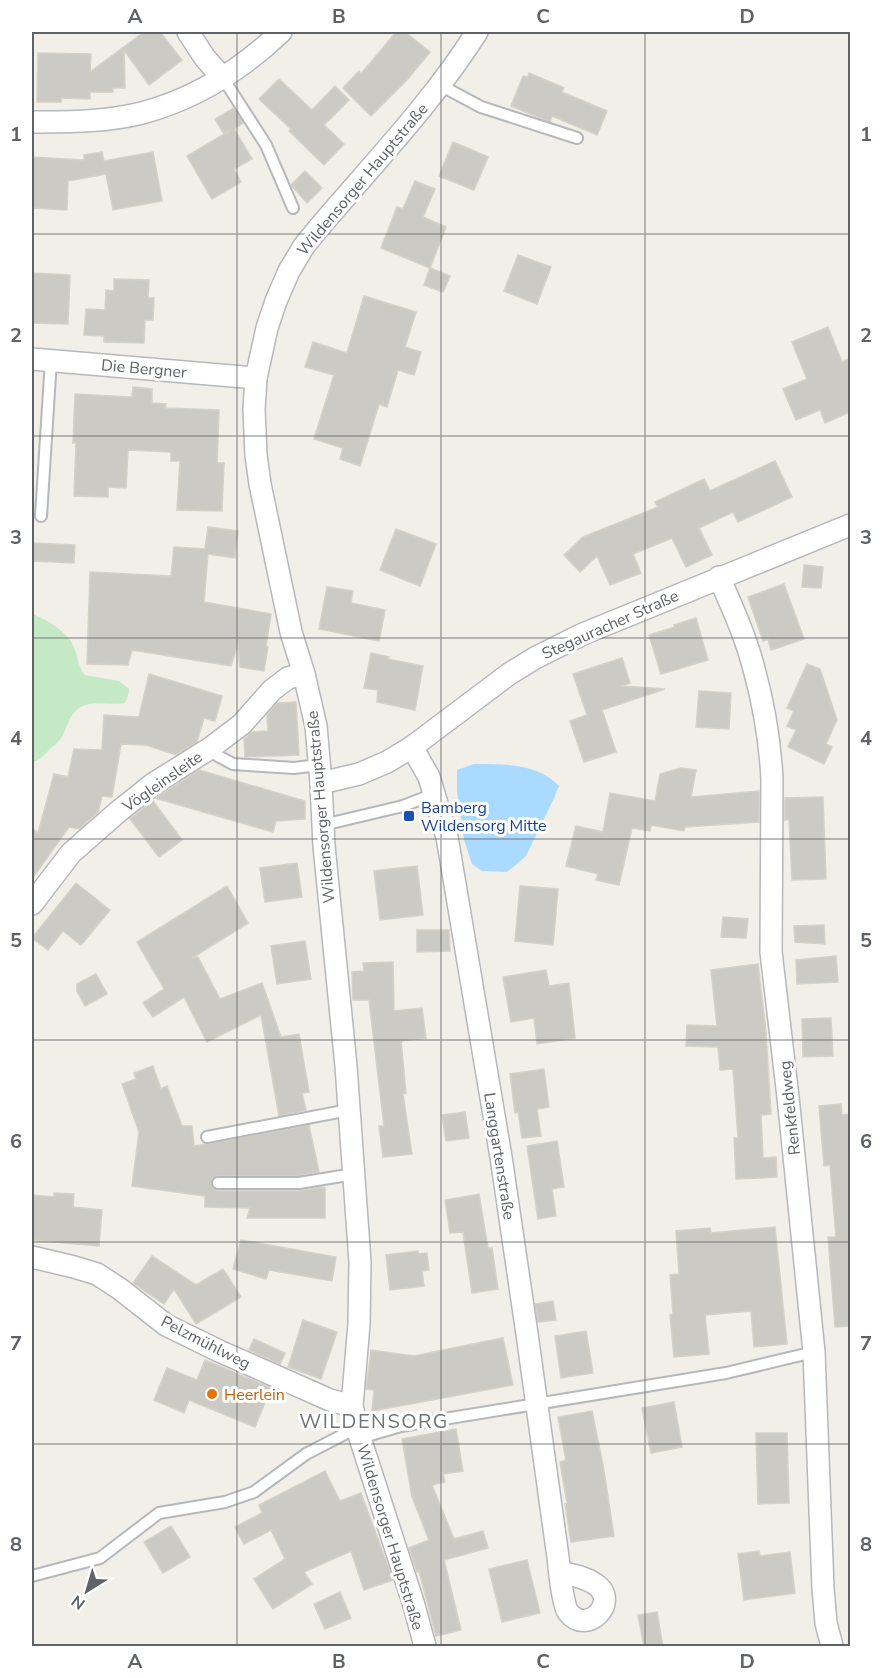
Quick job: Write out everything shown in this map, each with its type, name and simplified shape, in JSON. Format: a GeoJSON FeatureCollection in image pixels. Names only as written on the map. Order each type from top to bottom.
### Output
{"type":"FeatureCollection","features":[{"type":"Feature","properties":{"kind":"street"},"geometry":{"type":"LineString","coordinates":[[188,32],[205,58],[223,78]]}},
{"type":"Feature","properties":{"kind":"street"},"geometry":{"type":"LineString","coordinates":[[32,122],[109,119],[141,113],[170,104],[223,78],[260,51],[280,32]]}},
{"type":"Feature","properties":{"kind":"street","name":"Wildensorger Hauptstraße"},"geometry":{"type":"LineString","coordinates":[[425,1647],[352,1406],[359,1323],[360,1262],[316,726],[291,632],[260,484],[254,409],[261,350],[276,301],[289,271],[304,246],[440,85],[477,32]]}},
{"type":"Feature","properties":{"kind":"street","name":"Die Bergner"},"geometry":{"type":"LineString","coordinates":[[41,360],[256,378]]}},
{"type":"Feature","properties":{"kind":"street","name":"Stegauracher Straße"},"geometry":{"type":"LineString","coordinates":[[320,774],[359,774],[387,762],[412,747],[509,674],[535,658],[583,634],[850,525]]}},
{"type":"Feature","properties":{"kind":"street","name":"Renkfeldweg"},"geometry":{"type":"LineString","coordinates":[[719,577],[735,613],[754,667],[770,753],[772,779],[771,952],[814,1352],[823,1588],[826,1623],[832,1647]]}},
{"type":"Feature","properties":{"kind":"street","name":"Vögleinsleite"},"geometry":{"type":"LineString","coordinates":[[32,904],[71,853],[119,811],[153,784],[209,749],[242,724],[272,690],[288,678],[304,674]]}},
{"type":"Feature","properties":{"kind":"street","name":"Langgartenstraße"},"geometry":{"type":"LineString","coordinates":[[412,747],[429,777],[447,837],[501,1157],[560,1572]]}},
{"type":"Feature","properties":{"kind":"street","name":"Pelzmühlweg"},"geometry":{"type":"LineString","coordinates":[[32,1257],[97,1274],[166,1324],[219,1351],[330,1400],[352,1406]]}},
{"type":"Feature","properties":{"kind":"lane"},"geometry":{"type":"LineString","coordinates":[[223,78],[266,144],[293,208]]}},
{"type":"Feature","properties":{"kind":"lane"},"geometry":{"type":"LineString","coordinates":[[440,85],[481,107],[577,138]]}},
{"type":"Feature","properties":{"kind":"lane"},"geometry":{"type":"LineString","coordinates":[[41,360],[41,516]]}},
{"type":"Feature","properties":{"kind":"lane"},"geometry":{"type":"LineString","coordinates":[[209,749],[233,764],[294,768],[320,774]]}},
{"type":"Feature","properties":{"kind":"lane"},"geometry":{"type":"LineString","coordinates":[[323,825],[403,806],[434,794]]}},
{"type":"Feature","properties":{"kind":"lane"},"geometry":{"type":"LineString","coordinates":[[207,1137],[349,1110]]}},
{"type":"Feature","properties":{"kind":"lane"},"geometry":{"type":"LineString","coordinates":[[218,1183],[299,1183],[354,1174]]}},
{"type":"Feature","properties":{"kind":"lane"},"geometry":{"type":"LineString","coordinates":[[32,1576],[99,1558],[159,1513],[225,1502],[254,1492],[306,1454],[359,1433],[726,1373],[814,1352]]}},
{"type":"Feature","properties":{"kind":"green space"},"geometry":{"type":"Polygon","coordinates":[[[32,614],[50,623],[67,636],[85,675],[119,681],[129,689],[125,703],[96,703],[79,708],[71,717],[60,740],[37,761],[32,762],[32,614]]]}},
{"type":"Feature","properties":{"kind":"water"},"geometry":{"type":"Polygon","coordinates":[[[474,764],[520,766],[551,778],[559,786],[526,856],[507,872],[482,871],[472,864],[464,840],[457,791],[457,770],[474,764]]]}},
{"type":"Feature","properties":{"kind":"building"},"geometry":{"type":"Polygon","coordinates":[[[144,32],[160,32],[182,60],[149,85],[124,50],[125,88],[113,88],[113,92],[90,92],[90,99],[61,98],[61,102],[37,102],[38,53],[91,54],[90,72],[144,32]]]}},
{"type":"Feature","properties":{"kind":"building"},"geometry":{"type":"Polygon","coordinates":[[[396,32],[405,32],[430,52],[406,81],[371,116],[343,88],[359,71],[361,74],[396,32]]]}},
{"type":"Feature","properties":{"kind":"building"},"geometry":{"type":"Polygon","coordinates":[[[529,73],[564,88],[562,92],[607,111],[597,135],[552,116],[550,122],[511,106],[523,76],[528,77],[529,73]]]}},
{"type":"Feature","properties":{"kind":"building"},"geometry":{"type":"Polygon","coordinates":[[[279,79],[312,110],[335,86],[349,100],[324,125],[344,144],[324,165],[259,99],[279,79]]]}},
{"type":"Feature","properties":{"kind":"building"},"geometry":{"type":"Polygon","coordinates":[[[234,108],[243,123],[234,129],[252,159],[234,169],[241,182],[212,199],[187,156],[231,130],[224,134],[215,119],[234,108]]]}},
{"type":"Feature","properties":{"kind":"building"},"geometry":{"type":"Polygon","coordinates":[[[453,142],[488,157],[474,190],[439,176],[453,142]]]}},
{"type":"Feature","properties":{"kind":"building"},"geometry":{"type":"Polygon","coordinates":[[[102,152],[104,161],[153,152],[162,201],[113,210],[106,174],[68,181],[67,210],[32,208],[32,157],[84,160],[84,155],[102,152]]]}},
{"type":"Feature","properties":{"kind":"building"},"geometry":{"type":"Polygon","coordinates":[[[305,171],[322,188],[307,203],[291,185],[305,171]]]}},
{"type":"Feature","properties":{"kind":"building"},"geometry":{"type":"Polygon","coordinates":[[[415,181],[435,189],[423,217],[446,227],[430,268],[381,248],[397,207],[403,209],[415,181]]]}},
{"type":"Feature","properties":{"kind":"building"},"geometry":{"type":"Polygon","coordinates":[[[518,255],[551,267],[537,304],[504,291],[518,255]]]}},
{"type":"Feature","properties":{"kind":"building"},"geometry":{"type":"Polygon","coordinates":[[[430,268],[450,276],[443,292],[424,285],[430,268]]]}},
{"type":"Feature","properties":{"kind":"building"},"geometry":{"type":"Polygon","coordinates":[[[32,273],[70,275],[68,324],[32,323],[32,273]]]}},
{"type":"Feature","properties":{"kind":"building"},"geometry":{"type":"Polygon","coordinates":[[[114,279],[149,280],[148,298],[154,298],[153,320],[145,320],[144,343],[104,342],[104,336],[84,335],[86,309],[105,310],[106,290],[114,291],[114,279]]]}},
{"type":"Feature","properties":{"kind":"building"},"geometry":{"type":"Polygon","coordinates":[[[364,296],[416,312],[405,347],[421,352],[414,375],[398,370],[387,407],[379,404],[360,466],[340,459],[343,448],[314,439],[334,375],[305,367],[313,342],[347,353],[364,296]]]}},
{"type":"Feature","properties":{"kind":"building"},"geometry":{"type":"Polygon","coordinates":[[[828,327],[842,362],[850,358],[850,412],[825,423],[820,410],[796,420],[783,389],[807,379],[792,342],[828,327]]]}},
{"type":"Feature","properties":{"kind":"building"},"geometry":{"type":"Polygon","coordinates":[[[133,387],[152,389],[152,403],[166,404],[165,408],[219,410],[217,463],[224,463],[222,511],[177,510],[180,461],[171,461],[171,452],[128,450],[126,488],[108,487],[108,497],[74,496],[75,394],[132,397],[133,387]]]}},
{"type":"Feature","properties":{"kind":"building"},"geometry":{"type":"Polygon","coordinates":[[[775,461],[792,497],[738,522],[733,512],[699,528],[712,555],[686,567],[672,538],[633,554],[641,573],[610,585],[597,556],[580,572],[564,555],[583,537],[658,507],[655,502],[704,479],[710,491],[775,461]]]}},
{"type":"Feature","properties":{"kind":"building"},"geometry":{"type":"Polygon","coordinates":[[[208,527],[238,531],[235,558],[208,554],[204,602],[271,614],[264,671],[240,667],[238,644],[231,666],[132,650],[128,665],[87,664],[90,572],[171,576],[174,547],[205,549],[208,527]]]}},
{"type":"Feature","properties":{"kind":"building"},"geometry":{"type":"Polygon","coordinates":[[[396,529],[436,544],[420,586],[380,570],[396,529]]]}},
{"type":"Feature","properties":{"kind":"building"},"geometry":{"type":"Polygon","coordinates":[[[32,543],[75,545],[74,563],[32,561],[32,543]]]}},
{"type":"Feature","properties":{"kind":"building"},"geometry":{"type":"Polygon","coordinates":[[[804,565],[823,567],[821,588],[802,587],[804,565]]]}},
{"type":"Feature","properties":{"kind":"building"},"geometry":{"type":"Polygon","coordinates":[[[784,584],[804,639],[771,650],[768,639],[763,641],[748,597],[784,584]]]}},
{"type":"Feature","properties":{"kind":"building"},"geometry":{"type":"Polygon","coordinates":[[[327,587],[353,591],[351,603],[385,610],[379,641],[319,629],[327,587]]]}},
{"type":"Feature","properties":{"kind":"building"},"geometry":{"type":"Polygon","coordinates":[[[696,618],[708,660],[661,674],[649,635],[696,618]]]}},
{"type":"Feature","properties":{"kind":"building"},"geometry":{"type":"Polygon","coordinates":[[[371,653],[423,666],[415,710],[377,702],[378,690],[364,688],[371,653]]]}},
{"type":"Feature","properties":{"kind":"building"},"geometry":{"type":"Polygon","coordinates":[[[622,658],[630,683],[621,686],[665,689],[602,710],[616,752],[584,762],[570,721],[587,715],[573,674],[622,658]]]}},
{"type":"Feature","properties":{"kind":"building"},"geometry":{"type":"Polygon","coordinates":[[[807,664],[820,669],[837,720],[826,744],[832,747],[824,764],[788,747],[796,730],[787,726],[794,711],[787,708],[807,664]]]}},
{"type":"Feature","properties":{"kind":"building"},"geometry":{"type":"Polygon","coordinates":[[[149,674],[222,696],[215,721],[204,718],[197,742],[176,755],[146,745],[121,744],[112,797],[102,796],[98,812],[79,829],[69,827],[32,879],[32,828],[38,833],[54,774],[68,777],[74,749],[102,750],[104,715],[139,717],[149,674]]]}},
{"type":"Feature","properties":{"kind":"building"},"geometry":{"type":"Polygon","coordinates":[[[699,691],[731,693],[729,729],[696,727],[699,691]]]}},
{"type":"Feature","properties":{"kind":"building"},"geometry":{"type":"Polygon","coordinates":[[[296,702],[299,755],[245,757],[244,739],[252,732],[268,731],[267,715],[277,703],[296,702]]]}},
{"type":"Feature","properties":{"kind":"building"},"geometry":{"type":"Polygon","coordinates":[[[681,768],[696,770],[691,797],[759,791],[759,822],[685,827],[684,831],[651,825],[650,831],[632,828],[619,885],[596,880],[598,874],[566,866],[576,826],[603,832],[610,793],[655,801],[660,774],[681,768]]]}},
{"type":"Feature","properties":{"kind":"building"},"geometry":{"type":"Polygon","coordinates":[[[199,770],[305,801],[305,819],[276,821],[273,832],[155,798],[199,770]]]}},
{"type":"Feature","properties":{"kind":"building"},"geometry":{"type":"Polygon","coordinates":[[[823,797],[826,879],[792,880],[789,819],[785,820],[785,798],[823,797]]]}},
{"type":"Feature","properties":{"kind":"building"},"geometry":{"type":"Polygon","coordinates":[[[153,801],[182,840],[159,857],[130,819],[153,801]]]}},
{"type":"Feature","properties":{"kind":"building"},"geometry":{"type":"Polygon","coordinates":[[[297,863],[302,897],[265,902],[260,868],[297,863]]]}},
{"type":"Feature","properties":{"kind":"building"},"geometry":{"type":"Polygon","coordinates":[[[417,866],[423,915],[380,920],[374,871],[417,866]]]}},
{"type":"Feature","properties":{"kind":"building"},"geometry":{"type":"Polygon","coordinates":[[[76,883],[110,910],[81,945],[63,931],[48,950],[32,938],[76,883]]]}},
{"type":"Feature","properties":{"kind":"building"},"geometry":{"type":"Polygon","coordinates":[[[227,886],[248,923],[192,958],[198,957],[220,999],[262,983],[281,1037],[299,1034],[309,1092],[302,1093],[306,1110],[279,1116],[261,1015],[207,1042],[184,997],[153,1017],[143,1003],[164,989],[137,942],[227,886]]]}},
{"type":"Feature","properties":{"kind":"building"},"geometry":{"type":"Polygon","coordinates":[[[520,886],[558,889],[553,945],[515,941],[520,886]]]}},
{"type":"Feature","properties":{"kind":"building"},"geometry":{"type":"Polygon","coordinates":[[[723,917],[748,919],[746,938],[721,937],[723,917]]]}},
{"type":"Feature","properties":{"kind":"building"},"geometry":{"type":"Polygon","coordinates":[[[824,925],[825,944],[795,942],[794,926],[824,925]]]}},
{"type":"Feature","properties":{"kind":"building"},"geometry":{"type":"Polygon","coordinates":[[[417,930],[449,930],[450,951],[417,952],[417,930]]]}},
{"type":"Feature","properties":{"kind":"building"},"geometry":{"type":"Polygon","coordinates":[[[305,941],[311,979],[277,984],[271,946],[305,941]]]}},
{"type":"Feature","properties":{"kind":"building"},"geometry":{"type":"Polygon","coordinates":[[[836,956],[838,982],[797,984],[796,960],[836,956]]]}},
{"type":"Feature","properties":{"kind":"building"},"geometry":{"type":"Polygon","coordinates":[[[393,962],[394,1011],[422,1008],[426,1038],[401,1041],[406,1093],[403,1094],[412,1154],[383,1157],[379,1126],[384,1126],[369,1000],[353,1000],[352,972],[364,971],[363,963],[393,962]]]}},
{"type":"Feature","properties":{"kind":"building"},"geometry":{"type":"Polygon","coordinates":[[[758,964],[766,1032],[771,1114],[761,1115],[763,1158],[776,1157],[777,1177],[736,1179],[734,1138],[738,1138],[733,1069],[720,1070],[718,1047],[686,1046],[687,1025],[717,1026],[711,970],[758,964]]]}},
{"type":"Feature","properties":{"kind":"building"},"geometry":{"type":"Polygon","coordinates":[[[546,970],[549,986],[569,983],[575,1038],[537,1044],[534,1018],[511,1022],[503,977],[546,970]]]}},
{"type":"Feature","properties":{"kind":"building"},"geometry":{"type":"Polygon","coordinates":[[[96,974],[107,994],[85,1006],[77,991],[77,984],[96,974]]]}},
{"type":"Feature","properties":{"kind":"building"},"geometry":{"type":"Polygon","coordinates":[[[831,1018],[833,1056],[803,1057],[802,1019],[831,1018]]]}},
{"type":"Feature","properties":{"kind":"building"},"geometry":{"type":"Polygon","coordinates":[[[153,1066],[161,1089],[167,1086],[182,1126],[192,1126],[194,1146],[309,1125],[319,1172],[298,1176],[218,1176],[212,1179],[211,1184],[218,1191],[299,1191],[323,1187],[325,1188],[325,1218],[247,1218],[250,1208],[205,1207],[205,1196],[132,1186],[139,1132],[122,1084],[136,1079],[134,1073],[153,1066]]]}},
{"type":"Feature","properties":{"kind":"building"},"geometry":{"type":"Polygon","coordinates":[[[544,1069],[549,1107],[537,1109],[541,1136],[522,1138],[518,1112],[515,1113],[510,1074],[544,1069]]]}},
{"type":"Feature","properties":{"kind":"building"},"geometry":{"type":"Polygon","coordinates":[[[841,1104],[842,1115],[850,1114],[850,1326],[835,1327],[828,1237],[836,1237],[830,1165],[824,1166],[819,1106],[841,1104]]]}},
{"type":"Feature","properties":{"kind":"building"},"geometry":{"type":"Polygon","coordinates":[[[465,1112],[469,1138],[446,1141],[442,1115],[465,1112]]]}},
{"type":"Feature","properties":{"kind":"building"},"geometry":{"type":"Polygon","coordinates":[[[557,1141],[564,1187],[552,1189],[556,1216],[538,1219],[527,1146],[557,1141]]]}},
{"type":"Feature","properties":{"kind":"building"},"geometry":{"type":"Polygon","coordinates":[[[54,1193],[74,1194],[73,1207],[102,1210],[99,1246],[32,1240],[32,1198],[34,1195],[54,1197],[54,1193]]]}},
{"type":"Feature","properties":{"kind":"building"},"geometry":{"type":"Polygon","coordinates":[[[479,1194],[488,1248],[492,1248],[498,1289],[472,1293],[463,1232],[450,1233],[445,1200],[479,1194]]]}},
{"type":"Feature","properties":{"kind":"building"},"geometry":{"type":"Polygon","coordinates":[[[775,1227],[787,1344],[754,1347],[751,1311],[705,1315],[709,1354],[674,1357],[670,1315],[673,1314],[670,1275],[679,1274],[676,1231],[710,1228],[711,1233],[775,1227]]]}},
{"type":"Feature","properties":{"kind":"building"},"geometry":{"type":"Polygon","coordinates":[[[241,1240],[336,1257],[332,1281],[269,1270],[266,1279],[233,1269],[241,1240]]]}},
{"type":"Feature","properties":{"kind":"building"},"geometry":{"type":"Polygon","coordinates":[[[418,1251],[418,1254],[427,1253],[429,1270],[422,1271],[424,1286],[390,1290],[386,1255],[418,1251]]]}},
{"type":"Feature","properties":{"kind":"building"},"geometry":{"type":"Polygon","coordinates":[[[152,1256],[196,1285],[223,1269],[241,1297],[196,1324],[174,1289],[164,1304],[133,1283],[152,1256]]]}},
{"type":"Feature","properties":{"kind":"building"},"geometry":{"type":"Polygon","coordinates":[[[553,1301],[556,1320],[538,1322],[535,1304],[553,1301]]]}},
{"type":"Feature","properties":{"kind":"building"},"geometry":{"type":"Polygon","coordinates":[[[303,1320],[337,1332],[321,1379],[288,1367],[303,1320]]]}},
{"type":"Feature","properties":{"kind":"building"},"geometry":{"type":"Polygon","coordinates":[[[586,1331],[593,1373],[561,1378],[555,1336],[586,1331]]]}},
{"type":"Feature","properties":{"kind":"building"},"geometry":{"type":"Polygon","coordinates":[[[503,1338],[513,1385],[372,1411],[374,1390],[366,1389],[371,1350],[414,1356],[503,1338]]]}},
{"type":"Feature","properties":{"kind":"building"},"geometry":{"type":"Polygon","coordinates":[[[254,1339],[285,1353],[280,1364],[249,1350],[254,1339]]]}},
{"type":"Feature","properties":{"kind":"building","name":"Heerlein"},"geometry":{"type":"Polygon","coordinates":[[[205,1360],[271,1388],[255,1427],[189,1400],[184,1413],[154,1400],[167,1368],[197,1380],[205,1360]]]}},
{"type":"Feature","properties":{"kind":"building"},"geometry":{"type":"Polygon","coordinates":[[[674,1402],[682,1447],[651,1453],[642,1408],[674,1402]]]}},
{"type":"Feature","properties":{"kind":"building"},"geometry":{"type":"Polygon","coordinates":[[[592,1411],[614,1536],[571,1542],[560,1462],[566,1460],[558,1417],[592,1411]]]}},
{"type":"Feature","properties":{"kind":"building"},"geometry":{"type":"Polygon","coordinates":[[[456,1429],[463,1471],[443,1474],[445,1482],[432,1485],[454,1539],[483,1531],[488,1548],[444,1560],[461,1630],[436,1636],[419,1571],[417,1572],[409,1548],[429,1540],[412,1497],[402,1439],[456,1429]]]}},
{"type":"Feature","properties":{"kind":"building"},"geometry":{"type":"Polygon","coordinates":[[[756,1433],[787,1433],[789,1503],[758,1504],[756,1433]]]}},
{"type":"Feature","properties":{"kind":"building"},"geometry":{"type":"Polygon","coordinates":[[[325,1471],[340,1501],[361,1493],[393,1580],[364,1590],[351,1551],[304,1572],[312,1584],[273,1609],[254,1579],[285,1559],[271,1530],[244,1544],[235,1527],[262,1513],[259,1505],[325,1471]]]}},
{"type":"Feature","properties":{"kind":"building"},"geometry":{"type":"Polygon","coordinates":[[[171,1526],[190,1557],[163,1573],[144,1542],[171,1526]]]}},
{"type":"Feature","properties":{"kind":"building"},"geometry":{"type":"Polygon","coordinates":[[[759,1551],[760,1556],[790,1552],[795,1593],[744,1600],[738,1554],[759,1551]]]}},
{"type":"Feature","properties":{"kind":"building"},"geometry":{"type":"Polygon","coordinates":[[[527,1560],[540,1613],[502,1622],[489,1569],[527,1560]]]}},
{"type":"Feature","properties":{"kind":"building"},"geometry":{"type":"Polygon","coordinates":[[[340,1592],[351,1618],[325,1629],[314,1604],[340,1592]]]}},
{"type":"Feature","properties":{"kind":"building"},"geometry":{"type":"Polygon","coordinates":[[[657,1612],[663,1647],[644,1647],[638,1615],[657,1612]]]}},
{"type":"Feature","properties":{"kind":"place","name":"Bamberg Wildensorg Mitte"},"geometry":{"type":"Point","coordinates":[409,816]}},
{"type":"Feature","properties":{"kind":"place","name":"Heerlein"},"geometry":{"type":"Point","coordinates":[212,1394]}},
{"type":"Feature","properties":{"kind":"district","name":"WILDENSORG"},"geometry":{"type":"Point","coordinates":[374,1421]}}]}
